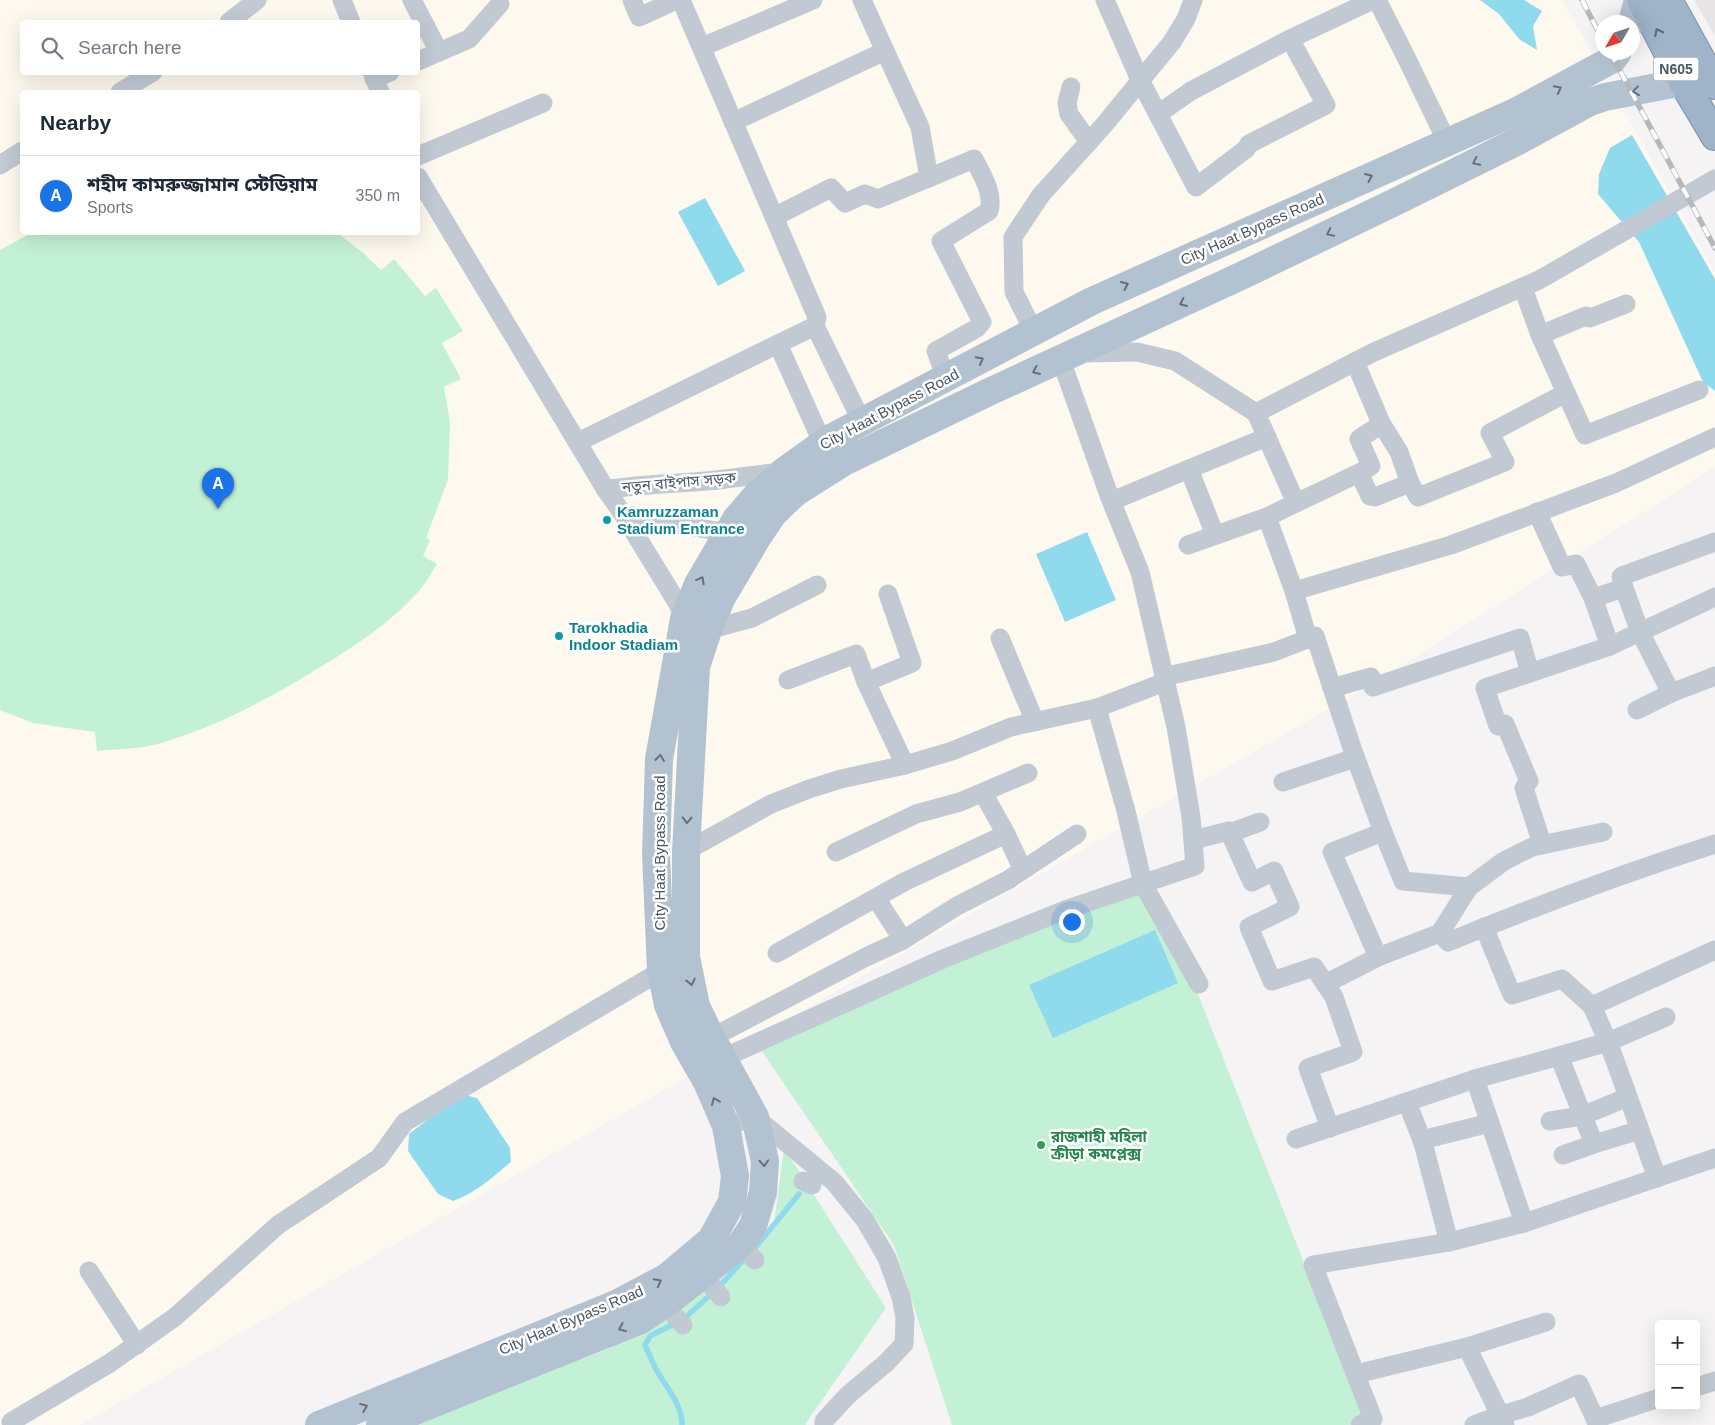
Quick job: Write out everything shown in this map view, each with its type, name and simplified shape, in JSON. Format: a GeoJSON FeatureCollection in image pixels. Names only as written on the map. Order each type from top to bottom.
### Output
{"type":"FeatureCollection","features":[{"type":"Feature","properties":{"kind":"highway","name":"N605"},"geometry":{"type":"LineString","coordinates":[[1640,0],[1715,136]]}},
{"type":"Feature","properties":{"kind":"highway","name":"N605"},"geometry":{"type":"LineString","coordinates":[[1668,0],[1715,85]]}},
{"type":"Feature","properties":{"kind":"main road"},"geometry":{"type":"LineString","coordinates":[[1635,15],[1640,0]]}},
{"type":"Feature","properties":{"kind":"main road","name":"City Haat Bypass Road"},"geometry":{"type":"LineString","coordinates":[[380,1425],[641,1320],[677,1295],[741,1244],[753,1226],[763,1192],[765,1161],[755,1117],[696,1006],[686,957],[686,851],[696,667],[698,584],[736,519],[756,496],[783,472],[822,444],[1114,290],[1515,112],[1611,60]]}},
{"type":"Feature","properties":{"kind":"main road","name":"City Haat Bypass Road"},"geometry":{"type":"LineString","coordinates":[[319,1425],[616,1304],[668,1277],[711,1240],[732,1202],[734,1176],[726,1126],[707,1082],[684,1042],[668,1005],[661,971],[656,854],[659,759],[696,624],[722,597],[774,513],[795,493],[844,462],[1232,280],[1520,140],[1590,102],[1604,97],[1684,82]]}},
{"type":"Feature","properties":{"kind":"street"},"geometry":{"type":"LineString","coordinates":[[232,20],[257,0]]}},
{"type":"Feature","properties":{"kind":"street"},"geometry":{"type":"LineString","coordinates":[[342,0],[350,20]]}},
{"type":"Feature","properties":{"kind":"street"},"geometry":{"type":"LineString","coordinates":[[412,0],[439,52]]}},
{"type":"Feature","properties":{"kind":"street"},"geometry":{"type":"LineString","coordinates":[[632,0],[639,17],[676,0]]}},
{"type":"Feature","properties":{"kind":"street"},"geometry":{"type":"LineString","coordinates":[[681,0],[817,317],[815,326],[862,422]]}},
{"type":"Feature","properties":{"kind":"street"},"geometry":{"type":"LineString","coordinates":[[702,47],[785,6],[813,0]]}},
{"type":"Feature","properties":{"kind":"street"},"geometry":{"type":"LineString","coordinates":[[862,0],[920,127],[929,178]]}},
{"type":"Feature","properties":{"kind":"street"},"geometry":{"type":"LineString","coordinates":[[1105,0],[1140,80],[1196,187],[1246,149],[1249,144],[1326,104],[1290,40]]}},
{"type":"Feature","properties":{"kind":"street"},"geometry":{"type":"LineString","coordinates":[[1034,332],[1014,292],[1013,237],[1041,195],[1089,142],[1172,42],[1186,19],[1193,0]]}},
{"type":"Feature","properties":{"kind":"street"},"geometry":{"type":"LineString","coordinates":[[1158,114],[1192,91],[1290,40],[1375,0],[1405,55],[1447,142]]}},
{"type":"Feature","properties":{"kind":"street"},"geometry":{"type":"LineString","coordinates":[[420,60],[469,39],[500,4]]}},
{"type":"Feature","properties":{"kind":"street"},"geometry":{"type":"LineString","coordinates":[[733,122],[885,50]]}},
{"type":"Feature","properties":{"kind":"street"},"geometry":{"type":"LineString","coordinates":[[123,90],[148,75]]}},
{"type":"Feature","properties":{"kind":"street"},"geometry":{"type":"LineString","coordinates":[[1071,87],[1067,103],[1069,114],[1089,142]]}},
{"type":"Feature","properties":{"kind":"street"},"geometry":{"type":"LineString","coordinates":[[420,155],[543,103]]}},
{"type":"Feature","properties":{"kind":"street"},"geometry":{"type":"LineString","coordinates":[[0,165],[20,152]]}},
{"type":"Feature","properties":{"kind":"street"},"geometry":{"type":"LineString","coordinates":[[774,217],[832,188],[845,203],[865,194],[878,199],[974,159],[987,185],[991,202],[989,212],[941,241],[982,322],[977,328],[936,351],[946,378]]}},
{"type":"Feature","properties":{"kind":"street"},"geometry":{"type":"LineString","coordinates":[[1256,413],[1355,362],[1539,280],[1715,179]]}},
{"type":"Feature","properties":{"kind":"street"},"geometry":{"type":"LineString","coordinates":[[420,180],[606,490]]}},
{"type":"Feature","properties":{"kind":"street"},"geometry":{"type":"LineString","coordinates":[[1523,288],[1540,335],[1585,435],[1699,390]]}},
{"type":"Feature","properties":{"kind":"street"},"geometry":{"type":"LineString","coordinates":[[1540,335],[1586,316],[1590,318],[1626,304]]}},
{"type":"Feature","properties":{"kind":"street"},"geometry":{"type":"LineString","coordinates":[[578,442],[815,326]]}},
{"type":"Feature","properties":{"kind":"street"},"geometry":{"type":"LineString","coordinates":[[778,344],[822,444]]}},
{"type":"Feature","properties":{"kind":"street"},"geometry":{"type":"LineString","coordinates":[[717,1048],[1065,910],[1195,866],[1191,817],[1176,727],[1140,572],[1112,501],[1069,356],[1137,352],[1175,361],[1256,413],[1296,503]]}},
{"type":"Feature","properties":{"kind":"street"},"geometry":{"type":"LineString","coordinates":[[1355,362],[1381,422],[1399,452],[1410,483],[1418,497],[1505,462],[1490,433],[1566,392]]}},
{"type":"Feature","properties":{"kind":"street"},"geometry":{"type":"LineString","coordinates":[[1188,544],[1267,517],[1371,466],[1359,439],[1380,425],[1381,422]]}},
{"type":"Feature","properties":{"kind":"street"},"geometry":{"type":"LineString","coordinates":[[1112,501],[1267,437]]}},
{"type":"Feature","properties":{"kind":"street"},"geometry":{"type":"LineString","coordinates":[[1294,591],[1451,545],[1616,483],[1715,437]]}},
{"type":"Feature","properties":{"kind":"street"},"geometry":{"type":"LineString","coordinates":[[1189,469],[1215,535]]}},
{"type":"Feature","properties":{"kind":"street","name":"নতুন বাইপাস সড়ক"},"geometry":{"type":"LineString","coordinates":[[696,624],[678,604],[623,514],[606,490],[631,485],[709,481],[753,474],[783,472]]}},
{"type":"Feature","properties":{"kind":"street"},"geometry":{"type":"LineString","coordinates":[[1358,474],[1370,496],[1374,497],[1410,483]]}},
{"type":"Feature","properties":{"kind":"street"},"geometry":{"type":"LineString","coordinates":[[1537,512],[1562,567],[1576,564],[1593,598],[1610,646]]}},
{"type":"Feature","properties":{"kind":"street"},"geometry":{"type":"LineString","coordinates":[[623,514],[757,538]]}},
{"type":"Feature","properties":{"kind":"street"},"geometry":{"type":"LineString","coordinates":[[1267,517],[1294,591],[1308,639]]}},
{"type":"Feature","properties":{"kind":"street"},"geometry":{"type":"LineString","coordinates":[[1671,694],[1640,632],[1621,577],[1715,542]]}},
{"type":"Feature","properties":{"kind":"street"},"geometry":{"type":"LineString","coordinates":[[696,624],[752,618],[818,585]]}},
{"type":"Feature","properties":{"kind":"street"},"geometry":{"type":"LineString","coordinates":[[1593,598],[1624,588]]}},
{"type":"Feature","properties":{"kind":"street"},"geometry":{"type":"LineString","coordinates":[[866,682],[912,663],[888,594]]}},
{"type":"Feature","properties":{"kind":"street"},"geometry":{"type":"LineString","coordinates":[[1542,844],[1524,788],[1529,781],[1505,724],[1498,726],[1484,688],[1610,646],[1715,597]]}},
{"type":"Feature","properties":{"kind":"street"},"geometry":{"type":"LineString","coordinates":[[686,851],[771,804],[841,779],[952,751],[1011,727],[1097,708],[1164,680],[1274,652],[1316,636],[1355,758],[1404,881],[1469,887]]}},
{"type":"Feature","properties":{"kind":"street"},"geometry":{"type":"LineString","coordinates":[[1000,638],[1035,722]]}},
{"type":"Feature","properties":{"kind":"street"},"geometry":{"type":"LineString","coordinates":[[1332,688],[1371,677],[1374,687],[1520,638],[1530,673]]}},
{"type":"Feature","properties":{"kind":"street"},"geometry":{"type":"LineString","coordinates":[[788,680],[856,654],[866,682],[905,764]]}},
{"type":"Feature","properties":{"kind":"street"},"geometry":{"type":"LineString","coordinates":[[1637,710],[1715,676]]}},
{"type":"Feature","properties":{"kind":"street"},"geometry":{"type":"LineString","coordinates":[[1097,708],[1126,811],[1143,884],[1199,984]]}},
{"type":"Feature","properties":{"kind":"street"},"geometry":{"type":"LineString","coordinates":[[1283,782],[1355,758]]}},
{"type":"Feature","properties":{"kind":"street"},"geometry":{"type":"LineString","coordinates":[[836,852],[916,814],[983,793],[1028,774]]}},
{"type":"Feature","properties":{"kind":"street"},"geometry":{"type":"LineString","coordinates":[[983,793],[1024,870]]}},
{"type":"Feature","properties":{"kind":"street"},"geometry":{"type":"LineString","coordinates":[[1193,840],[1229,831],[1230,833],[1260,822]]}},
{"type":"Feature","properties":{"kind":"street"},"geometry":{"type":"LineString","coordinates":[[1378,957],[1332,852],[1383,832]]}},
{"type":"Feature","properties":{"kind":"street"},"geometry":{"type":"LineString","coordinates":[[1325,984],[1378,957],[1440,933],[1469,887],[1504,861],[1542,844],[1603,832]]}},
{"type":"Feature","properties":{"kind":"street"},"geometry":{"type":"LineString","coordinates":[[1230,833],[1252,882],[1274,871],[1290,907],[1249,927],[1272,981],[1314,967],[1334,997],[1353,1052],[1308,1068],[1330,1128]]}},
{"type":"Feature","properties":{"kind":"street"},"geometry":{"type":"LineString","coordinates":[[777,953],[904,882],[1006,834]]}},
{"type":"Feature","properties":{"kind":"street"},"geometry":{"type":"LineString","coordinates":[[717,1048],[866,957],[903,940],[957,906],[1008,880],[1077,834]]}},
{"type":"Feature","properties":{"kind":"street"},"geometry":{"type":"LineString","coordinates":[[1440,933],[1448,942],[1525,910],[1641,868],[1715,844]]}},
{"type":"Feature","properties":{"kind":"street"},"geometry":{"type":"LineString","coordinates":[[876,898],[903,940]]}},
{"type":"Feature","properties":{"kind":"street"},"geometry":{"type":"LineString","coordinates":[[1484,927],[1512,995],[1562,979],[1592,1006],[1608,1042],[1657,1178]]}},
{"type":"Feature","properties":{"kind":"street"},"geometry":{"type":"LineString","coordinates":[[1592,1006],[1715,950]]}},
{"type":"Feature","properties":{"kind":"street"},"geometry":{"type":"LineString","coordinates":[[8,1418],[136,1345],[176,1317],[278,1225],[379,1158],[405,1122],[661,971]]}},
{"type":"Feature","properties":{"kind":"street"},"geometry":{"type":"LineString","coordinates":[[1296,1140],[1475,1079],[1608,1042],[1666,1017]]}},
{"type":"Feature","properties":{"kind":"street"},"geometry":{"type":"LineString","coordinates":[[1559,1056],[1594,1144]]}},
{"type":"Feature","properties":{"kind":"street"},"geometry":{"type":"LineString","coordinates":[[1475,1079],[1524,1223]]}},
{"type":"Feature","properties":{"kind":"street"},"geometry":{"type":"LineString","coordinates":[[1550,1121],[1582,1116],[1628,1097]]}},
{"type":"Feature","properties":{"kind":"street"},"geometry":{"type":"LineString","coordinates":[[1407,1102],[1422,1140],[1449,1242]]}},
{"type":"Feature","properties":{"kind":"street"},"geometry":{"type":"LineString","coordinates":[[726,1126],[755,1117],[834,1182],[865,1220],[887,1258],[901,1297],[905,1318],[904,1344],[848,1395],[824,1421],[824,1425]]}},
{"type":"Feature","properties":{"kind":"street"},"geometry":{"type":"LineString","coordinates":[[1422,1140],[1490,1123]]}},
{"type":"Feature","properties":{"kind":"street"},"geometry":{"type":"LineString","coordinates":[[1563,1154],[1640,1130]]}},
{"type":"Feature","properties":{"kind":"street"},"geometry":{"type":"LineString","coordinates":[[1360,1425],[1373,1418],[1313,1265],[1449,1242],[1524,1223],[1715,1158]]}},
{"type":"Feature","properties":{"kind":"street"},"geometry":{"type":"LineString","coordinates":[[89,1271],[136,1345]]}},
{"type":"Feature","properties":{"kind":"street"},"geometry":{"type":"LineString","coordinates":[[1356,1374],[1467,1347],[1546,1322]]}},
{"type":"Feature","properties":{"kind":"street"},"geometry":{"type":"LineString","coordinates":[[1467,1347],[1503,1420]]}},
{"type":"Feature","properties":{"kind":"street"},"geometry":{"type":"LineString","coordinates":[[1700,1386],[1715,1381]]}},
{"type":"Feature","properties":{"kind":"street"},"geometry":{"type":"LineString","coordinates":[[1474,1425],[1503,1420],[1579,1384],[1597,1422],[1655,1400]]}},
{"type":"Feature","properties":{"kind":"shaded area"},"geometry":{"type":"Polygon","coordinates":[[[0,0],[1562,0],[1715,273],[1715,467],[1372,684],[80,1425],[0,1425],[0,0]]]}},
{"type":"Feature","properties":{"kind":"shaded area"},"geometry":{"type":"Polygon","coordinates":[[[1694,0],[1715,0],[1715,36],[1694,0]]]}},
{"type":"Feature","properties":{"kind":"green space"},"geometry":{"type":"Polygon","coordinates":[[[28,235],[340,235],[381,270],[394,259],[425,296],[436,288],[463,331],[442,343],[461,379],[444,387],[450,423],[448,480],[426,538],[430,540],[423,556],[437,564],[425,584],[388,620],[336,658],[224,720],[154,745],[97,751],[95,732],[33,723],[0,710],[0,250],[28,235]]]}},
{"type":"Feature","properties":{"kind":"green space","name":"রাজশাহী মহিলা ক্রীড়া কমপ্লেক্স"},"geometry":{"type":"Polygon","coordinates":[[[1154,883],[1365,1417],[1349,1425],[952,1425],[894,1245],[757,1044],[1154,883]]]}},
{"type":"Feature","properties":{"kind":"green space"},"geometry":{"type":"Polygon","coordinates":[[[784,1148],[886,1308],[806,1425],[414,1425],[610,1348],[774,1224],[784,1148]]]}},
{"type":"Feature","properties":{"kind":"water"},"geometry":{"type":"Polygon","coordinates":[[[1480,0],[1524,0],[1542,11],[1533,26],[1537,50],[1520,40],[1499,14],[1480,0]]]}},
{"type":"Feature","properties":{"kind":"water"},"geometry":{"type":"Polygon","coordinates":[[[1632,135],[1715,279],[1715,391],[1703,382],[1639,242],[1598,194],[1599,174],[1610,148],[1632,135]]]}},
{"type":"Feature","properties":{"kind":"water"},"geometry":{"type":"Polygon","coordinates":[[[705,198],[745,271],[718,286],[678,212],[705,198]]]}},
{"type":"Feature","properties":{"kind":"water"},"geometry":{"type":"Polygon","coordinates":[[[1087,532],[1116,600],[1065,622],[1036,554],[1087,532]]]}},
{"type":"Feature","properties":{"kind":"water"},"geometry":{"type":"Polygon","coordinates":[[[1155,930],[1178,983],[1053,1038],[1029,985],[1155,930]]]}},
{"type":"Feature","properties":{"kind":"water"},"geometry":{"type":"Polygon","coordinates":[[[461,1094],[477,1098],[510,1148],[511,1162],[477,1189],[453,1201],[438,1194],[408,1151],[409,1134],[461,1094]]]}},
{"type":"Feature","properties":{"kind":"waterway"},"geometry":{"type":"LineString","coordinates":[[754,1249],[799,1194]]}},
{"type":"Feature","properties":{"kind":"waterway"},"geometry":{"type":"LineString","coordinates":[[719,1287],[744,1259]]}},
{"type":"Feature","properties":{"kind":"waterway"},"geometry":{"type":"LineString","coordinates":[[688,1315],[709,1296]]}},
{"type":"Feature","properties":{"kind":"waterway"},"geometry":{"type":"LineString","coordinates":[[674,1324],[650,1336],[645,1345],[657,1371],[677,1404],[682,1418],[682,1425]]}},
{"type":"Feature","properties":{"kind":"railway"},"geometry":{"type":"LineString","coordinates":[[1582,0],[1595,25]]}},
{"type":"Feature","properties":{"kind":"railway"},"geometry":{"type":"LineString","coordinates":[[1614,60],[1715,248]]}},
{"type":"Feature","properties":{"kind":"place","name":"শহীদ কামরুজ্জামান স্টেডিয়াম"},"geometry":{"type":"Point","coordinates":[218,509]}},
{"type":"Feature","properties":{"kind":"place","name":"Kamruzzaman Stadium Entrance"},"geometry":{"type":"Point","coordinates":[607,520]}},
{"type":"Feature","properties":{"kind":"place","name":"Tarokhadia Indoor Stadiam"},"geometry":{"type":"Point","coordinates":[559,636]}},
{"type":"Feature","properties":{"kind":"place","name":"রাজশাহী মহিলা ক্রীড়া কমপ্লেক্স"},"geometry":{"type":"Point","coordinates":[1041,1145]}}]}
